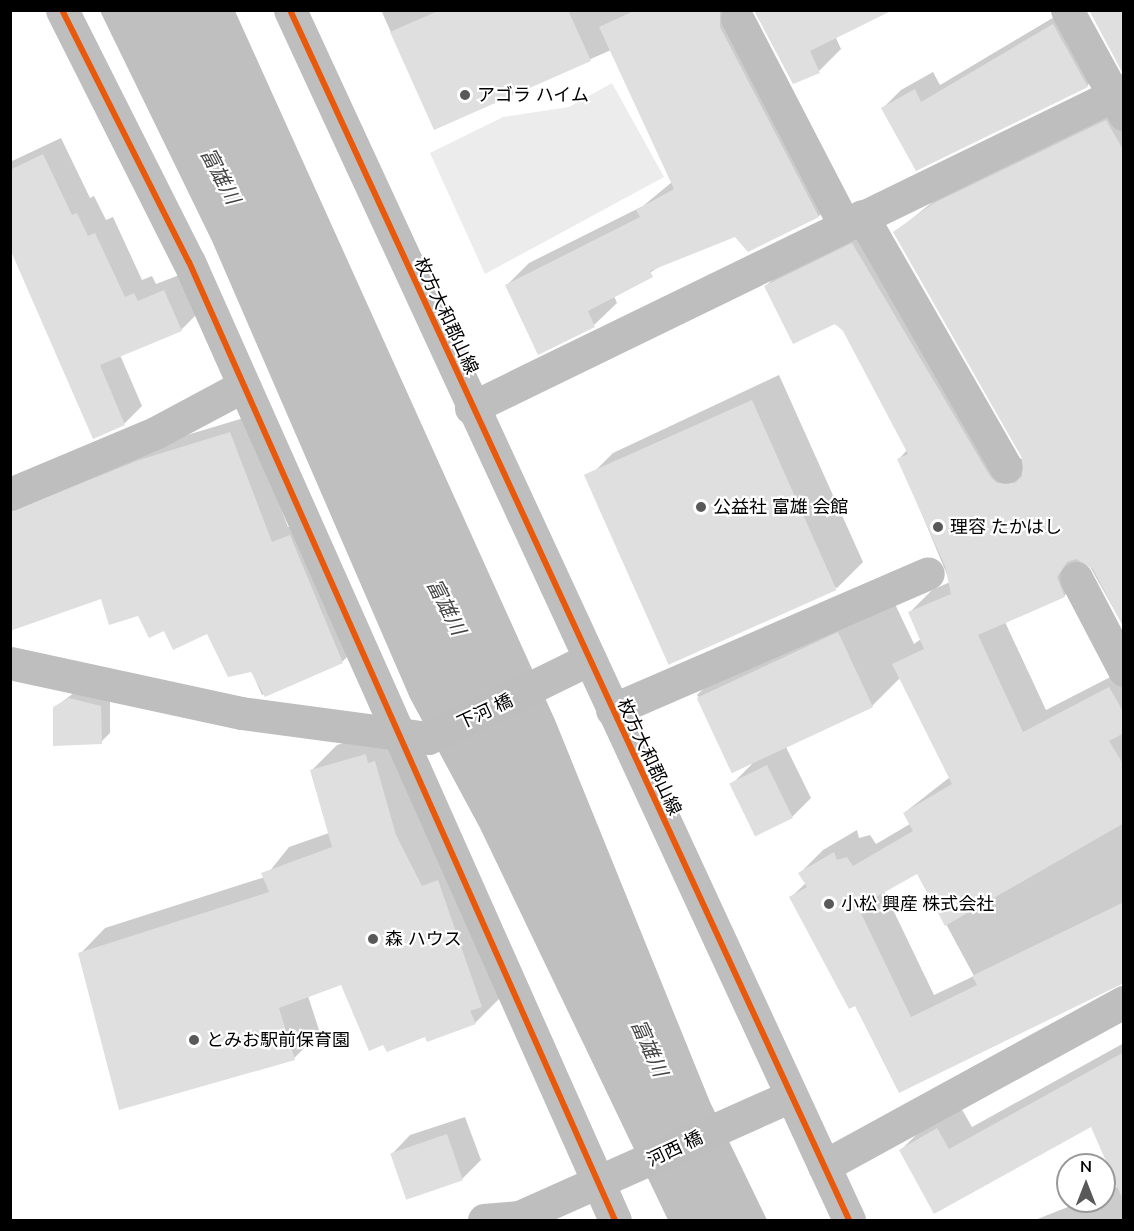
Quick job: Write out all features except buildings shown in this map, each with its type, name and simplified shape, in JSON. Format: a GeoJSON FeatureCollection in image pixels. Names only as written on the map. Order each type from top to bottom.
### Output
{"type":"FeatureCollection","features":[{"type":"Feature","properties":{"kind":"street"},"geometry":{"type":"LineString","coordinates":[[62,10],[189,262],[243,386],[414,734],[615,1221]]}},
{"type":"Feature","properties":{"kind":"street","name":"枚方大和郡山線"},"geometry":{"type":"LineString","coordinates":[[290,10],[587,660],[849,1221]]}},
{"type":"Feature","properties":{"kind":"street"},"geometry":{"type":"LineString","coordinates":[[471,408],[853,220],[1120,99],[1067,10]]}},
{"type":"Feature","properties":{"kind":"street"},"geometry":{"type":"LineString","coordinates":[[737,18],[853,220],[1006,467]]}},
{"type":"Feature","properties":{"kind":"street"},"geometry":{"type":"LineString","coordinates":[[10,494],[155,433],[243,386]]}},
{"type":"Feature","properties":{"kind":"street"},"geometry":{"type":"LineString","coordinates":[[612,711],[928,573]]}},
{"type":"Feature","properties":{"kind":"street"},"geometry":{"type":"LineString","coordinates":[[1076,578],[1124,670]]}},
{"type":"Feature","properties":{"kind":"street","name":"下河 橋"},"geometry":{"type":"LineString","coordinates":[[414,734],[541,685],[587,660]]}},
{"type":"Feature","properties":{"kind":"street"},"geometry":{"type":"LineString","coordinates":[[10,663],[241,713],[414,734]]}},
{"type":"Feature","properties":{"kind":"street"},"geometry":{"type":"LineString","coordinates":[[824,1166],[1124,1002]]}},
{"type":"Feature","properties":{"kind":"street","name":"河西 橋"},"geometry":{"type":"LineString","coordinates":[[484,1221],[519,1217],[599,1184],[791,1096]]}},
{"type":"Feature","properties":{"kind":"shaded area"},"geometry":{"type":"Polygon","coordinates":[[[612,83],[664,177],[485,274],[430,153],[503,117],[569,107],[612,83]]]}},
{"type":"Feature","properties":{"kind":"water","name":"富雄川"},"geometry":{"type":"Polygon","coordinates":[[[100,11],[235,11],[555,720],[710,1102],[767,1220],[668,1220],[480,828],[410,698],[212,241],[100,11]]]}},
{"type":"Feature","properties":{"kind":"cycle path"},"geometry":{"type":"LineString","coordinates":[[62,10],[189,262],[615,1220]]}},
{"type":"Feature","properties":{"kind":"cycle path"},"geometry":{"type":"LineString","coordinates":[[290,10],[849,1220]]}},
{"type":"Feature","properties":{"kind":"place","name":"アゴラ ハイム"},"geometry":{"type":"Point","coordinates":[465,95]}},
{"type":"Feature","properties":{"kind":"place","name":"公益社 富雄 会館"},"geometry":{"type":"Point","coordinates":[701,507]}},
{"type":"Feature","properties":{"kind":"place","name":"理容 たかはし"},"geometry":{"type":"Point","coordinates":[938,527]}},
{"type":"Feature","properties":{"kind":"place","name":"小松 興産 株式会社"},"geometry":{"type":"Point","coordinates":[829,904]}},
{"type":"Feature","properties":{"kind":"place","name":"森 ハウス"},"geometry":{"type":"Point","coordinates":[373,939]}},
{"type":"Feature","properties":{"kind":"place","name":"とみお駅前保育園"},"geometry":{"type":"Point","coordinates":[194,1040]}}]}
